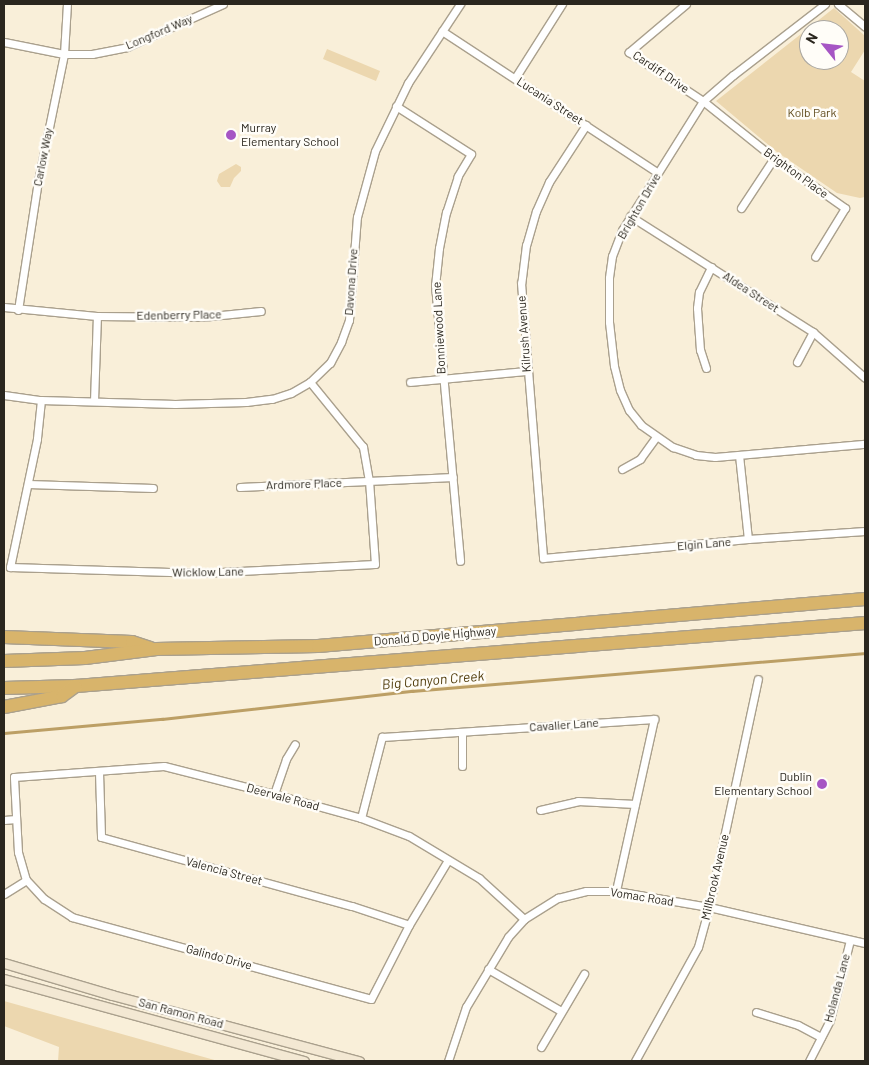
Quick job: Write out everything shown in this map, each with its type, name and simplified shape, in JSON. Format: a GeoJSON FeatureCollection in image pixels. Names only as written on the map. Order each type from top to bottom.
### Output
{"type":"FeatureCollection","features":[{"type":"Feature","properties":{"kind":"highway","name":"Donald D Doyle Highway"},"geometry":{"type":"LineString","coordinates":[[4,661],[84,658],[156,649],[327,645],[865,599]]}},
{"type":"Feature","properties":{"kind":"highway","name":"Donald D Doyle Highway"},"geometry":{"type":"LineString","coordinates":[[4,688],[76,686],[865,623]]}},
{"type":"Feature","properties":{"kind":"highway"},"geometry":{"type":"LineString","coordinates":[[4,637],[132,642],[156,649]]}},
{"type":"Feature","properties":{"kind":"highway"},"geometry":{"type":"LineString","coordinates":[[4,707],[62,696],[76,686]]}},
{"type":"Feature","properties":{"kind":"main road","name":"San Ramon Road"},"geometry":{"type":"LineString","coordinates":[[4,963],[112,995],[359,1061]]}},
{"type":"Feature","properties":{"kind":"main road","name":"San Ramon Road"},"geometry":{"type":"LineString","coordinates":[[4,979],[304,1061]]}},
{"type":"Feature","properties":{"kind":"street","name":"Carlow Way"},"geometry":{"type":"LineString","coordinates":[[18,310],[38,182],[64,54],[67,4]]}},
{"type":"Feature","properties":{"kind":"street","name":"Longford Way"},"geometry":{"type":"LineString","coordinates":[[4,42],[64,54],[92,54],[127,47],[223,4]]}},
{"type":"Feature","properties":{"kind":"street","name":"Davona Drive"},"geometry":{"type":"LineString","coordinates":[[4,395],[41,400],[175,404],[246,402],[272,399],[291,393],[310,382],[330,363],[341,342],[349,320],[353,243],[359,209],[376,151],[396,106],[460,4]]}},
{"type":"Feature","properties":{"kind":"street"},"geometry":{"type":"LineString","coordinates":[[515,78],[562,4]]}},
{"type":"Feature","properties":{"kind":"street","name":"Cardiff Drive"},"geometry":{"type":"LineString","coordinates":[[683,4],[629,52],[703,101]]}},
{"type":"Feature","properties":{"kind":"street","name":"Brighton Drive"},"geometry":{"type":"LineString","coordinates":[[825,4],[733,75],[703,101],[630,216],[612,256],[608,278],[609,322],[614,366],[620,390],[628,410],[641,425],[673,447],[696,455],[739,455],[865,444]]}},
{"type":"Feature","properties":{"kind":"street"},"geometry":{"type":"LineString","coordinates":[[838,4],[865,28]]}},
{"type":"Feature","properties":{"kind":"street","name":"Lucania Street"},"geometry":{"type":"LineString","coordinates":[[442,31],[658,173]]}},
{"type":"Feature","properties":{"kind":"street","name":"Brighton Place"},"geometry":{"type":"LineString","coordinates":[[703,101],[774,158],[845,208],[815,257]]}},
{"type":"Feature","properties":{"kind":"street","name":"Bonniewood Lane"},"geometry":{"type":"LineString","coordinates":[[396,106],[471,154],[458,176],[446,212],[439,248],[435,285],[442,380],[460,561]]}},
{"type":"Feature","properties":{"kind":"street","name":"Kilrush Avenue"},"geometry":{"type":"LineString","coordinates":[[543,558],[521,283],[526,245],[536,211],[549,182],[586,124]]}},
{"type":"Feature","properties":{"kind":"street"},"geometry":{"type":"LineString","coordinates":[[741,208],[774,158]]}},
{"type":"Feature","properties":{"kind":"street","name":"Aldea Street"},"geometry":{"type":"LineString","coordinates":[[630,216],[813,332],[865,378]]}},
{"type":"Feature","properties":{"kind":"street"},"geometry":{"type":"LineString","coordinates":[[706,368],[700,350],[697,308],[699,292],[711,267]]}},
{"type":"Feature","properties":{"kind":"street","name":"Edenberry Place"},"geometry":{"type":"LineString","coordinates":[[4,307],[18,310],[98,316],[202,317],[261,311]]}},
{"type":"Feature","properties":{"kind":"street"},"geometry":{"type":"LineString","coordinates":[[94,401],[98,316]]}},
{"type":"Feature","properties":{"kind":"street"},"geometry":{"type":"LineString","coordinates":[[797,362],[813,332]]}},
{"type":"Feature","properties":{"kind":"street"},"geometry":{"type":"LineString","coordinates":[[410,382],[527,371]]}},
{"type":"Feature","properties":{"kind":"street","name":"Wicklow Lane"},"geometry":{"type":"LineString","coordinates":[[41,400],[37,439],[10,567],[202,574],[375,564],[369,482],[363,447],[310,382]]}},
{"type":"Feature","properties":{"kind":"street"},"geometry":{"type":"LineString","coordinates":[[622,470],[640,459],[656,437]]}},
{"type":"Feature","properties":{"kind":"street"},"geometry":{"type":"LineString","coordinates":[[739,455],[748,540]]}},
{"type":"Feature","properties":{"kind":"street","name":"Ardmore Place"},"geometry":{"type":"LineString","coordinates":[[240,486],[453,477]]}},
{"type":"Feature","properties":{"kind":"street"},"geometry":{"type":"LineString","coordinates":[[28,484],[153,488]]}},
{"type":"Feature","properties":{"kind":"street","name":"Elgin Lane"},"geometry":{"type":"LineString","coordinates":[[543,558],[865,532]]}},
{"type":"Feature","properties":{"kind":"street","name":"Millbrook Avenue"},"geometry":{"type":"LineString","coordinates":[[635,1061],[698,948],[709,908],[758,680]]}},
{"type":"Feature","properties":{"kind":"street","name":"Cavalier Lane"},"geometry":{"type":"LineString","coordinates":[[361,818],[382,738],[654,719],[616,891]]}},
{"type":"Feature","properties":{"kind":"street"},"geometry":{"type":"LineString","coordinates":[[462,732],[462,766]]}},
{"type":"Feature","properties":{"kind":"street"},"geometry":{"type":"LineString","coordinates":[[274,794],[286,759],[295,744]]}},
{"type":"Feature","properties":{"kind":"street","name":"Deervale Road"},"geometry":{"type":"LineString","coordinates":[[14,777],[164,766],[361,818],[409,836],[479,878],[524,919]]}},
{"type":"Feature","properties":{"kind":"street","name":"Valencia Street"},"geometry":{"type":"LineString","coordinates":[[99,772],[101,837],[352,906],[409,925]]}},
{"type":"Feature","properties":{"kind":"street","name":"Galindo Drive"},"geometry":{"type":"LineString","coordinates":[[14,777],[18,852],[26,880],[44,899],[72,917],[371,998],[409,925],[448,860]]}},
{"type":"Feature","properties":{"kind":"street"},"geometry":{"type":"LineString","coordinates":[[540,810],[578,801],[635,804]]}},
{"type":"Feature","properties":{"kind":"street"},"geometry":{"type":"LineString","coordinates":[[4,820],[16,819]]}},
{"type":"Feature","properties":{"kind":"street"},"geometry":{"type":"LineString","coordinates":[[4,894],[26,880]]}},
{"type":"Feature","properties":{"kind":"street","name":"Vomac Road"},"geometry":{"type":"LineString","coordinates":[[448,1061],[466,1007],[508,938],[524,919],[558,898],[586,891],[616,891],[709,908],[865,943]]}},
{"type":"Feature","properties":{"kind":"street","name":"Holanda Lane"},"geometry":{"type":"LineString","coordinates":[[809,1061],[830,1020],[850,940]]}},
{"type":"Feature","properties":{"kind":"street"},"geometry":{"type":"LineString","coordinates":[[488,969],[561,1010]]}},
{"type":"Feature","properties":{"kind":"street"},"geometry":{"type":"LineString","coordinates":[[541,1047],[561,1010],[584,974]]}},
{"type":"Feature","properties":{"kind":"street"},"geometry":{"type":"LineString","coordinates":[[756,1012],[798,1025],[821,1037]]}},
{"type":"Feature","properties":{"kind":"green space","name":"Kolb Park"},"geometry":{"type":"Polygon","coordinates":[[[834,8],[847,20],[819,20],[834,8]]]}},
{"type":"Feature","properties":{"kind":"green space","name":"Kolb Park"},"geometry":{"type":"Polygon","coordinates":[[[849,22],[865,36],[865,50],[851,72],[865,81],[865,197],[860,198],[837,193],[777,152],[716,101],[799,36],[799,70],[849,70],[849,22]]]}},
{"type":"Feature","properties":{"kind":"green space"},"geometry":{"type":"Polygon","coordinates":[[[327,49],[380,71],[376,81],[323,59],[327,49]]]}},
{"type":"Feature","properties":{"kind":"green space"},"geometry":{"type":"Polygon","coordinates":[[[236,164],[241,167],[241,171],[234,178],[230,187],[221,187],[217,181],[219,174],[236,164]]]}},
{"type":"Feature","properties":{"kind":"green space"},"geometry":{"type":"Polygon","coordinates":[[[4,1001],[218,1061],[58,1061],[59,1047],[4,1026],[4,1001]]]}},
{"type":"Feature","properties":{"kind":"waterway","name":"Big Canyon Creek"},"geometry":{"type":"LineString","coordinates":[[4,733],[162,719],[412,691],[865,653]]}},
{"type":"Feature","properties":{"kind":"place","name":"Murray Elementary School"},"geometry":{"type":"Point","coordinates":[231,135]}},
{"type":"Feature","properties":{"kind":"place","name":"Dublin Elementary School"},"geometry":{"type":"Point","coordinates":[822,784]}}]}
